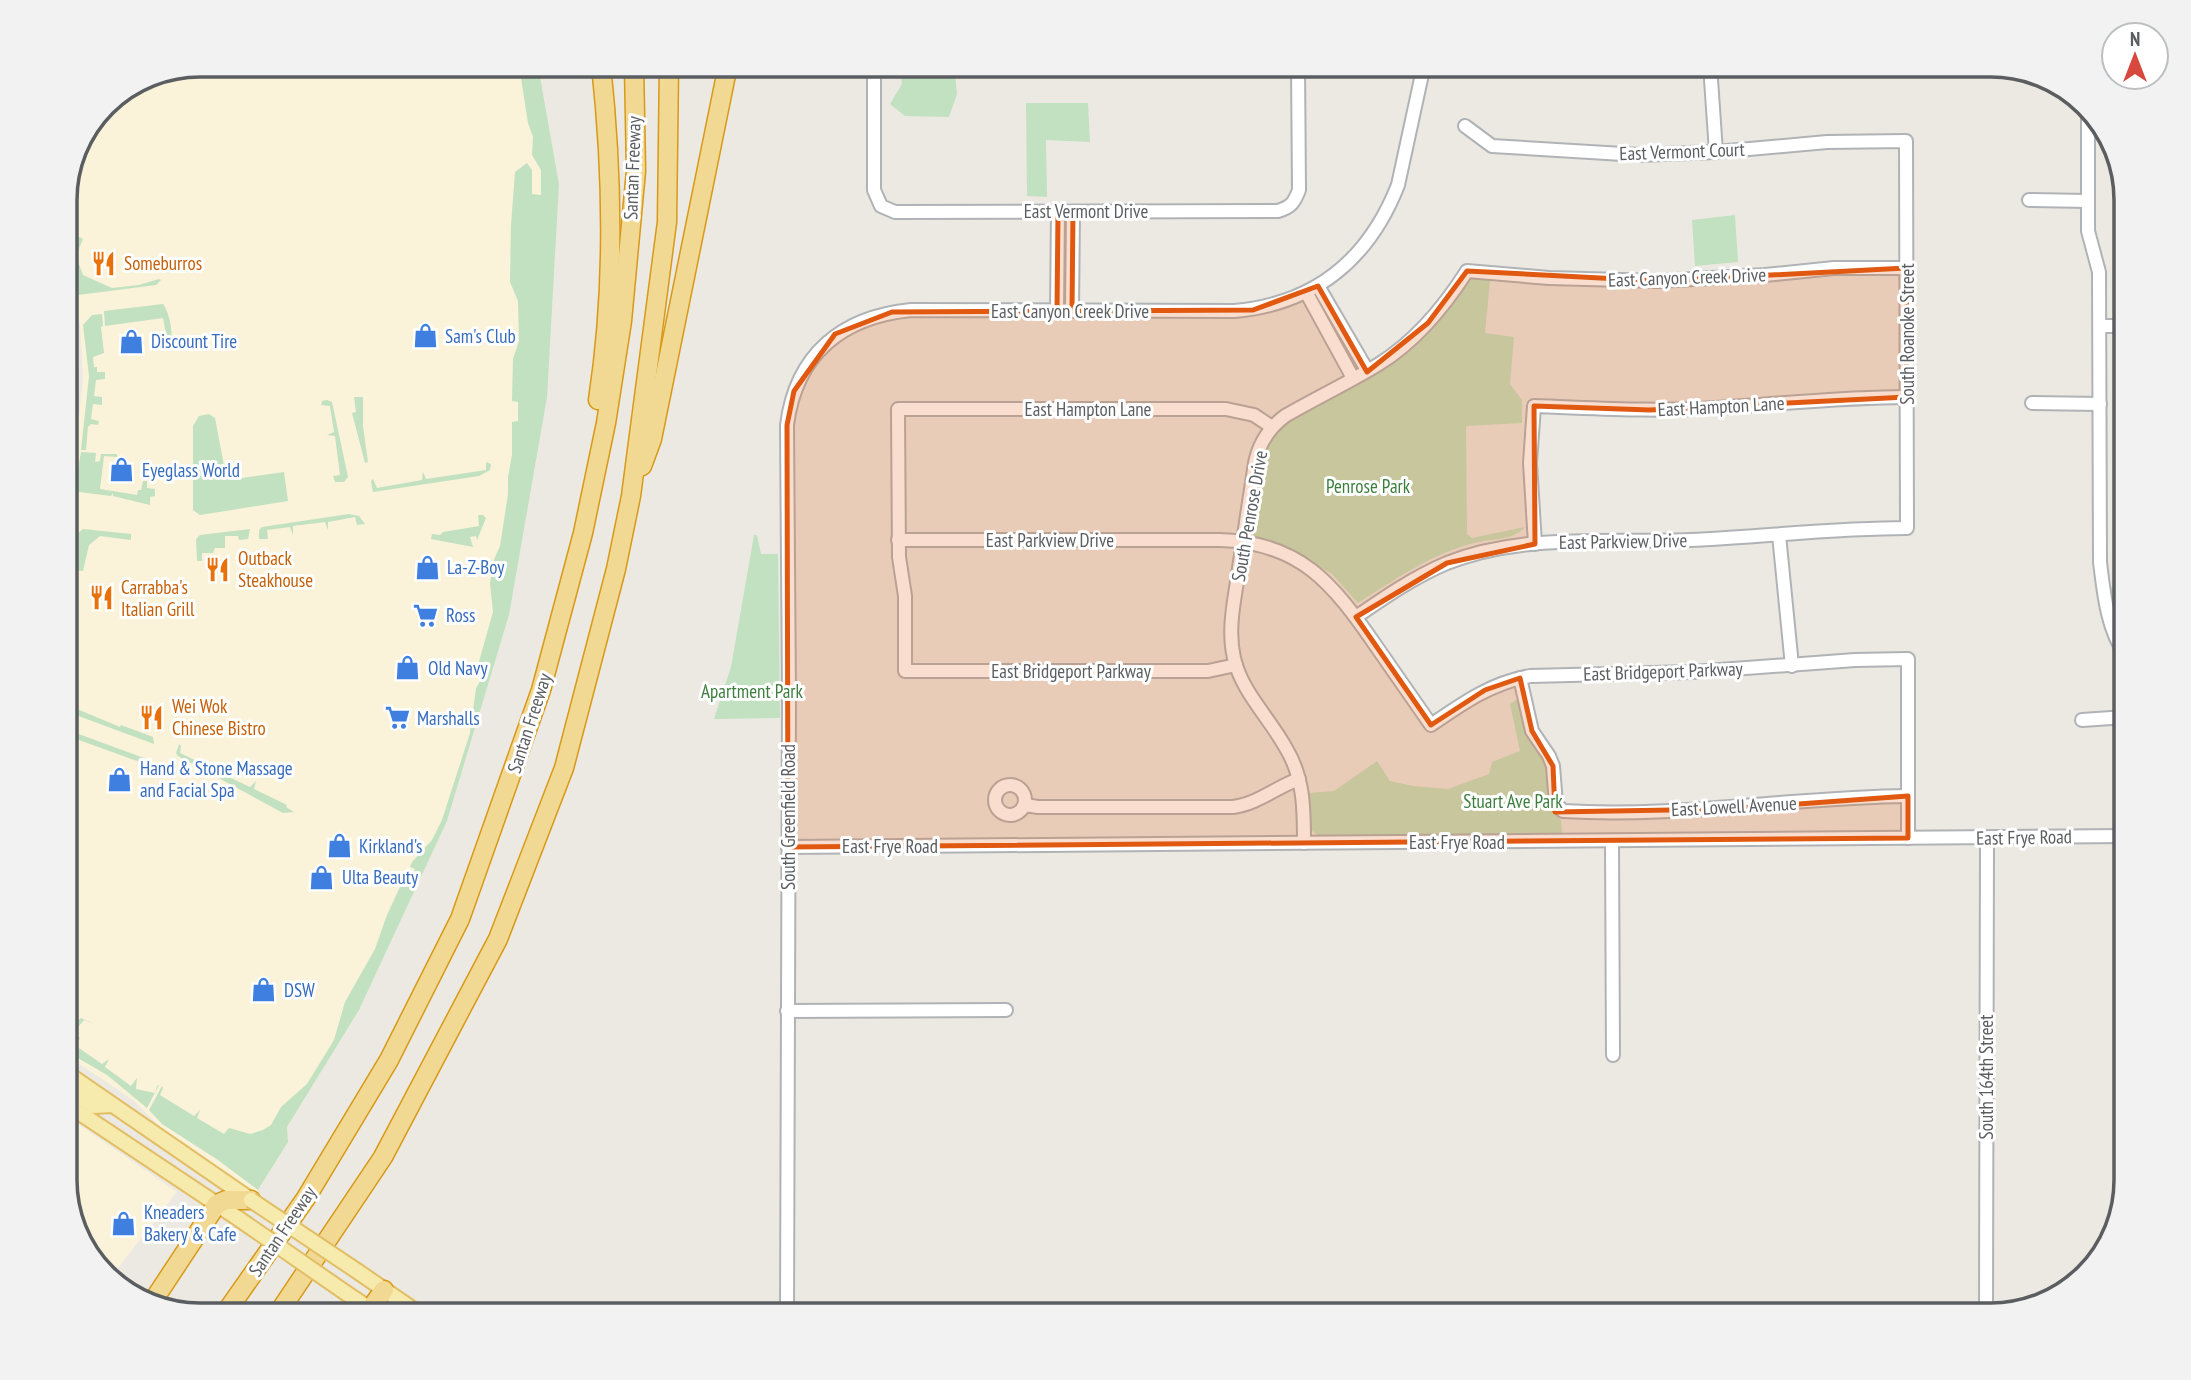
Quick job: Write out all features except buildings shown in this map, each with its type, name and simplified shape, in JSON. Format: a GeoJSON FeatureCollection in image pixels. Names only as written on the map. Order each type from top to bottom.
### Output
{"type":"FeatureCollection","features":[{"type":"Feature","properties":{"kind":"highway"},"geometry":{"type":"LineString","coordinates":[[583,533],[587,467],[600,386],[607,313],[611,223],[609,150],[602,77]]}},
{"type":"Feature","properties":{"kind":"highway","name":"Santan Freeway"},"geometry":{"type":"LineString","coordinates":[[232,1303],[306,1198],[389,1060],[460,919],[541,690],[583,533],[606,423],[622,321],[636,172],[634,77]]}},
{"type":"Feature","properties":{"kind":"highway","name":"Santan Freeway"},"geometry":{"type":"LineString","coordinates":[[284,1303],[383,1157],[498,939],[564,768],[616,569],[631,496],[667,222],[669,77]]}},
{"type":"Feature","properties":{"kind":"highway"},"geometry":{"type":"LineString","coordinates":[[631,496],[652,439],[726,77]]}},
{"type":"Feature","properties":{"kind":"highway"},"geometry":{"type":"LineString","coordinates":[[157,1295],[217,1204],[235,1199],[251,1200]]}},
{"type":"Feature","properties":{"kind":"highway"},"geometry":{"type":"LineString","coordinates":[[377,1303],[384,1290]]}},
{"type":"Feature","properties":{"kind":"main road"},"geometry":{"type":"LineString","coordinates":[[77,1080],[403,1303]]}},
{"type":"Feature","properties":{"kind":"main road"},"geometry":{"type":"LineString","coordinates":[[77,1094],[94,1106],[112,1105]]}},
{"type":"Feature","properties":{"kind":"main road"},"geometry":{"type":"LineString","coordinates":[[77,1111],[359,1303]]}},
{"type":"Feature","properties":{"kind":"street","name":"East Vermont Drive"},"geometry":{"type":"LineString","coordinates":[[874,77],[874,191],[878,203],[895,212],[1278,211],[1288,208],[1294,204],[1299,190],[1298,77]]}},
{"type":"Feature","properties":{"kind":"street","name":"East Canyon Creek Drive"},"geometry":{"type":"LineString","coordinates":[[835,334],[876,315],[911,310],[1253,310],[1273,306],[1312,289],[1348,263],[1364,247],[1392,201],[1398,185],[1421,77]]}},
{"type":"Feature","properties":{"kind":"street"},"geometry":{"type":"LineString","coordinates":[[1711,77],[1716,152]]}},
{"type":"Feature","properties":{"kind":"street","name":"East Vermont Court"},"geometry":{"type":"LineString","coordinates":[[1465,126],[1492,146],[1639,155],[1716,152],[1827,142],[1906,141]]}},
{"type":"Feature","properties":{"kind":"street"},"geometry":{"type":"LineString","coordinates":[[2088,126],[2088,231],[2099,272],[2101,573],[2105,605],[2114,631]]}},
{"type":"Feature","properties":{"kind":"street","name":"South Roanoke Street"},"geometry":{"type":"LineString","coordinates":[[1906,141],[1907,528]]}},
{"type":"Feature","properties":{"kind":"street"},"geometry":{"type":"LineString","coordinates":[[2029,200],[2088,201]]}},
{"type":"Feature","properties":{"kind":"street"},"geometry":{"type":"LineString","coordinates":[[1057,311],[1058,212]]}},
{"type":"Feature","properties":{"kind":"street"},"geometry":{"type":"LineString","coordinates":[[1072,311],[1073,212]]}},
{"type":"Feature","properties":{"kind":"street","name":"East Canyon Creek Drive"},"geometry":{"type":"LineString","coordinates":[[1467,271],[1549,278],[1658,281],[1834,268],[1906,268]]}},
{"type":"Feature","properties":{"kind":"street","name":"South Penrose Drive"},"geometry":{"type":"LineString","coordinates":[[1304,843],[1303,802],[1299,779],[1286,747],[1247,689],[1236,665],[1231,640],[1231,623],[1256,457],[1262,441],[1272,427],[1285,416],[1396,352],[1428,323],[1467,271]]}},
{"type":"Feature","properties":{"kind":"street"},"geometry":{"type":"LineString","coordinates":[[1312,289],[1367,370]]}},
{"type":"Feature","properties":{"kind":"street"},"geometry":{"type":"LineString","coordinates":[[1312,289],[1353,378]]}},
{"type":"Feature","properties":{"kind":"street"},"geometry":{"type":"LineString","coordinates":[[2100,326],[2114,326]]}},
{"type":"Feature","properties":{"kind":"street","name":"South Greenfield Road"},"geometry":{"type":"LineString","coordinates":[[787,1303],[787,425],[789,405],[800,380],[811,361],[835,334]]}},
{"type":"Feature","properties":{"kind":"street","name":"East Hampton Lane"},"geometry":{"type":"LineString","coordinates":[[1535,544],[1530,463],[1534,407],[1650,410],[1714,408],[1841,397],[1907,397]]}},
{"type":"Feature","properties":{"kind":"street"},"geometry":{"type":"LineString","coordinates":[[2032,403],[2100,404]]}},
{"type":"Feature","properties":{"kind":"street","name":"East Hampton Lane"},"geometry":{"type":"LineString","coordinates":[[898,540],[898,410],[1226,409],[1254,415],[1272,427]]}},
{"type":"Feature","properties":{"kind":"street","name":"East Parkview Drive"},"geometry":{"type":"LineString","coordinates":[[1356,617],[1407,583],[1447,563],[1490,550],[1535,544],[1690,540],[1848,528],[1907,528]]}},
{"type":"Feature","properties":{"kind":"street"},"geometry":{"type":"LineString","coordinates":[[1779,535],[1792,666]]}},
{"type":"Feature","properties":{"kind":"street","name":"East Parkview Drive"},"geometry":{"type":"LineString","coordinates":[[898,540],[1243,542],[1280,552],[1303,564],[1333,588],[1431,725]]}},
{"type":"Feature","properties":{"kind":"street","name":"East Bridgeport Parkway"},"geometry":{"type":"LineString","coordinates":[[898,540],[905,596],[905,671],[1208,671],[1236,665]]}},
{"type":"Feature","properties":{"kind":"street","name":"East Bridgeport Parkway"},"geometry":{"type":"LineString","coordinates":[[1431,725],[1485,690],[1520,678],[1692,672],[1855,660],[1908,659],[1908,796]]}},
{"type":"Feature","properties":{"kind":"street","name":"East Lowell Avenue"},"geometry":{"type":"LineString","coordinates":[[1520,678],[1532,732],[1552,763],[1555,802],[1560,810],[1715,809],[1908,796]]}},
{"type":"Feature","properties":{"kind":"street"},"geometry":{"type":"LineString","coordinates":[[2082,720],[2114,718]]}},
{"type":"Feature","properties":{"kind":"street"},"geometry":{"type":"LineString","coordinates":[[1024,805],[1233,807],[1255,802],[1280,786],[1299,779]]}},
{"type":"Feature","properties":{"kind":"street"},"geometry":{"type":"LineString","coordinates":[[1908,796],[1908,838]]}},
{"type":"Feature","properties":{"kind":"street","name":"East Frye Road"},"geometry":{"type":"LineString","coordinates":[[789,847],[2114,836]]}},
{"type":"Feature","properties":{"kind":"street","name":"South 164th Street"},"geometry":{"type":"LineString","coordinates":[[1986,1303],[1987,838]]}},
{"type":"Feature","properties":{"kind":"street"},"geometry":{"type":"LineString","coordinates":[[1612,841],[1613,1055]]}},
{"type":"Feature","properties":{"kind":"street"},"geometry":{"type":"LineString","coordinates":[[787,1011],[1006,1010]]}},
{"type":"Feature","properties":{"kind":"highlighted area"},"geometry":{"type":"Polygon","coordinates":[[[1058,212],[1073,212],[1072,311],[1253,310],[1318,286],[1367,372],[1428,323],[1467,271],[1658,281],[1906,268],[1907,397],[1650,410],[1534,406],[1535,544],[1447,563],[1356,617],[1431,725],[1485,690],[1520,678],[1532,731],[1553,766],[1555,812],[1728,809],[1908,796],[1908,838],[788,847],[787,425],[794,391],[835,334],[892,312],[1057,311],[1058,212]]]}},
{"type":"Feature","properties":{"kind":"shaded area"},"geometry":{"type":"Polygon","coordinates":[[[200,77],[540,77],[559,184],[509,615],[447,821],[359,1010],[287,1127],[288,1142],[256,1194],[160,1127],[133,1100],[77,1062],[77,438],[83,377],[77,312],[77,192],[81,168],[98,131],[113,113],[131,98],[153,86],[176,79],[200,77]]]}},
{"type":"Feature","properties":{"kind":"shaded area"},"geometry":{"type":"Polygon","coordinates":[[[77,1123],[177,1192],[116,1270],[90,1235],[79,1204],[77,1123]]]}},
{"type":"Feature","properties":{"kind":"green space"},"geometry":{"type":"Polygon","coordinates":[[[521,77],[540,77],[559,184],[547,397],[509,615],[447,821],[359,1010],[287,1127],[288,1142],[258,1190],[162,1124],[149,1110],[162,1086],[160,1095],[194,1116],[200,1110],[197,1118],[224,1134],[229,1128],[250,1134],[271,1125],[281,1107],[307,1084],[334,1040],[345,1002],[375,949],[406,874],[412,876],[415,869],[410,867],[412,862],[432,840],[442,820],[470,733],[476,688],[490,665],[486,661],[478,665],[493,612],[490,583],[493,562],[500,546],[508,494],[512,422],[518,421],[518,402],[512,401],[513,359],[519,341],[518,301],[510,282],[511,225],[515,172],[527,163],[532,170],[532,194],[541,195],[541,170],[532,155],[533,137],[528,123],[521,77]]]}},
{"type":"Feature","properties":{"kind":"green space"},"geometry":{"type":"Polygon","coordinates":[[[901,77],[955,77],[957,94],[949,117],[905,116],[890,104],[902,84],[901,77]]]}},
{"type":"Feature","properties":{"kind":"green space"},"geometry":{"type":"Polygon","coordinates":[[[1026,103],[1088,103],[1090,142],[1046,140],[1047,197],[1027,196],[1026,103]]]}},
{"type":"Feature","properties":{"kind":"green space"},"geometry":{"type":"Polygon","coordinates":[[[1735,215],[1738,262],[1695,266],[1692,220],[1735,215]]]}},
{"type":"Feature","properties":{"kind":"green space"},"geometry":{"type":"Polygon","coordinates":[[[77,237],[83,239],[77,254],[77,237]]]}},
{"type":"Feature","properties":{"kind":"green space"},"geometry":{"type":"Polygon","coordinates":[[[77,259],[83,275],[112,288],[161,280],[156,285],[78,295],[77,259]]]}},
{"type":"Feature","properties":{"kind":"green space","name":"Penrose Park"},"geometry":{"type":"Polygon","coordinates":[[[1471,278],[1490,281],[1485,333],[1514,337],[1510,384],[1522,400],[1522,423],[1466,426],[1467,534],[1472,538],[1525,527],[1508,537],[1474,543],[1443,554],[1414,568],[1358,603],[1332,574],[1291,550],[1254,536],[1253,498],[1269,430],[1359,384],[1414,347],[1471,278]]]}},
{"type":"Feature","properties":{"kind":"green space"},"geometry":{"type":"Polygon","coordinates":[[[163,304],[171,326],[172,339],[169,349],[163,318],[105,326],[104,311],[163,304]]]}},
{"type":"Feature","properties":{"kind":"green space"},"geometry":{"type":"Polygon","coordinates":[[[102,314],[104,353],[93,357],[97,372],[105,372],[105,379],[96,380],[94,396],[102,397],[102,405],[93,404],[91,419],[99,421],[98,425],[91,424],[88,427],[86,450],[81,450],[89,376],[83,325],[92,315],[102,314]]]}},
{"type":"Feature","properties":{"kind":"green space"},"geometry":{"type":"Polygon","coordinates":[[[354,397],[363,397],[363,426],[368,462],[365,463],[352,413],[356,412],[354,397]]]}},
{"type":"Feature","properties":{"kind":"green space"},"geometry":{"type":"Polygon","coordinates":[[[322,401],[332,402],[348,477],[344,482],[335,482],[333,476],[340,475],[335,436],[327,435],[334,432],[330,406],[321,405],[322,401]]]}},
{"type":"Feature","properties":{"kind":"green space"},"geometry":{"type":"Polygon","coordinates":[[[209,414],[215,418],[226,476],[235,479],[284,472],[288,501],[200,515],[193,510],[193,426],[199,416],[209,414]]]}},
{"type":"Feature","properties":{"kind":"green space"},"geometry":{"type":"Polygon","coordinates":[[[81,452],[96,453],[95,462],[100,461],[101,454],[117,454],[117,457],[104,456],[100,489],[137,495],[143,481],[147,481],[147,488],[155,489],[155,496],[150,497],[150,505],[113,496],[113,493],[111,496],[79,492],[77,475],[81,452]]]}},
{"type":"Feature","properties":{"kind":"green space"},"geometry":{"type":"Polygon","coordinates":[[[486,462],[491,464],[490,470],[479,476],[373,492],[373,479],[377,488],[422,480],[423,472],[426,479],[486,470],[486,462]]]}},
{"type":"Feature","properties":{"kind":"green space"},"geometry":{"type":"Polygon","coordinates":[[[349,514],[359,516],[365,524],[357,525],[355,517],[328,522],[328,530],[325,522],[293,526],[293,535],[290,527],[267,530],[268,539],[259,539],[259,530],[262,527],[349,514]]]}},
{"type":"Feature","properties":{"kind":"green space"},"geometry":{"type":"Polygon","coordinates":[[[478,515],[486,518],[477,540],[476,536],[470,537],[473,547],[431,539],[432,534],[440,535],[443,532],[479,526],[478,515]]]}},
{"type":"Feature","properties":{"kind":"green space"},"geometry":{"type":"Polygon","coordinates":[[[83,529],[131,534],[131,540],[100,536],[89,545],[83,571],[77,570],[77,534],[83,529]]]}},
{"type":"Feature","properties":{"kind":"green space"},"geometry":{"type":"Polygon","coordinates":[[[250,529],[248,539],[239,540],[238,536],[225,536],[225,548],[215,548],[213,553],[202,553],[202,561],[197,561],[196,539],[200,535],[250,529]]]}},
{"type":"Feature","properties":{"kind":"green space","name":"Apartment Park"},"geometry":{"type":"Polygon","coordinates":[[[754,535],[757,535],[761,554],[778,554],[780,718],[714,719],[731,667],[754,535]]]}},
{"type":"Feature","properties":{"kind":"green space"},"geometry":{"type":"Polygon","coordinates":[[[2109,587],[2114,587],[2114,615],[2109,587]]]}},
{"type":"Feature","properties":{"kind":"green space","name":"Stuart Ave Park"},"geometry":{"type":"Polygon","coordinates":[[[1518,699],[1530,741],[1546,764],[1548,803],[1561,821],[1562,835],[1321,838],[1310,829],[1309,793],[1334,791],[1377,761],[1390,781],[1413,786],[1448,789],[1489,774],[1492,762],[1520,751],[1510,704],[1518,699]]]}},
{"type":"Feature","properties":{"kind":"green space"},"geometry":{"type":"Polygon","coordinates":[[[77,709],[153,737],[154,744],[77,715],[77,709]]]}},
{"type":"Feature","properties":{"kind":"green space"},"geometry":{"type":"Polygon","coordinates":[[[77,733],[152,761],[151,766],[77,739],[77,733]]]}},
{"type":"Feature","properties":{"kind":"green space"},"geometry":{"type":"Polygon","coordinates":[[[179,744],[180,753],[211,768],[217,762],[214,770],[250,787],[256,781],[254,789],[287,805],[286,807],[294,812],[283,813],[178,756],[176,753],[179,744]]]}},
{"type":"Feature","properties":{"kind":"green space"},"geometry":{"type":"Polygon","coordinates":[[[81,1018],[94,1024],[84,1020],[77,1028],[77,1021],[81,1018]]]}},
{"type":"Feature","properties":{"kind":"green space"},"geometry":{"type":"Polygon","coordinates":[[[77,1047],[102,1064],[109,1059],[105,1067],[131,1086],[137,1078],[136,1089],[155,1093],[147,1108],[107,1075],[77,1057],[77,1047]]]}},
{"type":"Feature","properties":{"kind":"place","name":"Someburros"},"geometry":{"type":"Point","coordinates":[104,263]}},
{"type":"Feature","properties":{"kind":"place","name":"Sam's Club"},"geometry":{"type":"Point","coordinates":[425,336]}},
{"type":"Feature","properties":{"kind":"place","name":"Discount Tire"},"geometry":{"type":"Point","coordinates":[131,341]}},
{"type":"Feature","properties":{"kind":"place","name":"Eyeglass World"},"geometry":{"type":"Point","coordinates":[122,470]}},
{"type":"Feature","properties":{"kind":"place","name":"La-Z-Boy"},"geometry":{"type":"Point","coordinates":[427,567]}},
{"type":"Feature","properties":{"kind":"place","name":"Outback Steakhouse"},"geometry":{"type":"Point","coordinates":[218,569]}},
{"type":"Feature","properties":{"kind":"place","name":"Carrabba's Italian Grill"},"geometry":{"type":"Point","coordinates":[101,598]}},
{"type":"Feature","properties":{"kind":"place","name":"Ross"},"geometry":{"type":"Point","coordinates":[426,615]}},
{"type":"Feature","properties":{"kind":"place","name":"Old Navy"},"geometry":{"type":"Point","coordinates":[408,668]}},
{"type":"Feature","properties":{"kind":"place","name":"Wei Wok Chinese Bistro"},"geometry":{"type":"Point","coordinates":[152,717]}},
{"type":"Feature","properties":{"kind":"place","name":"Marshalls"},"geometry":{"type":"Point","coordinates":[397,718]}},
{"type":"Feature","properties":{"kind":"place","name":"Hand & Stone Massage and Facial Spa"},"geometry":{"type":"Point","coordinates":[120,779]}},
{"type":"Feature","properties":{"kind":"place","name":"Kirkland's"},"geometry":{"type":"Point","coordinates":[339,846]}},
{"type":"Feature","properties":{"kind":"place","name":"Ulta Beauty"},"geometry":{"type":"Point","coordinates":[322,877]}},
{"type":"Feature","properties":{"kind":"place","name":"DSW"},"geometry":{"type":"Point","coordinates":[264,990]}},
{"type":"Feature","properties":{"kind":"place","name":"Kneaders Bakery & Cafe"},"geometry":{"type":"Point","coordinates":[124,1223]}}]}
